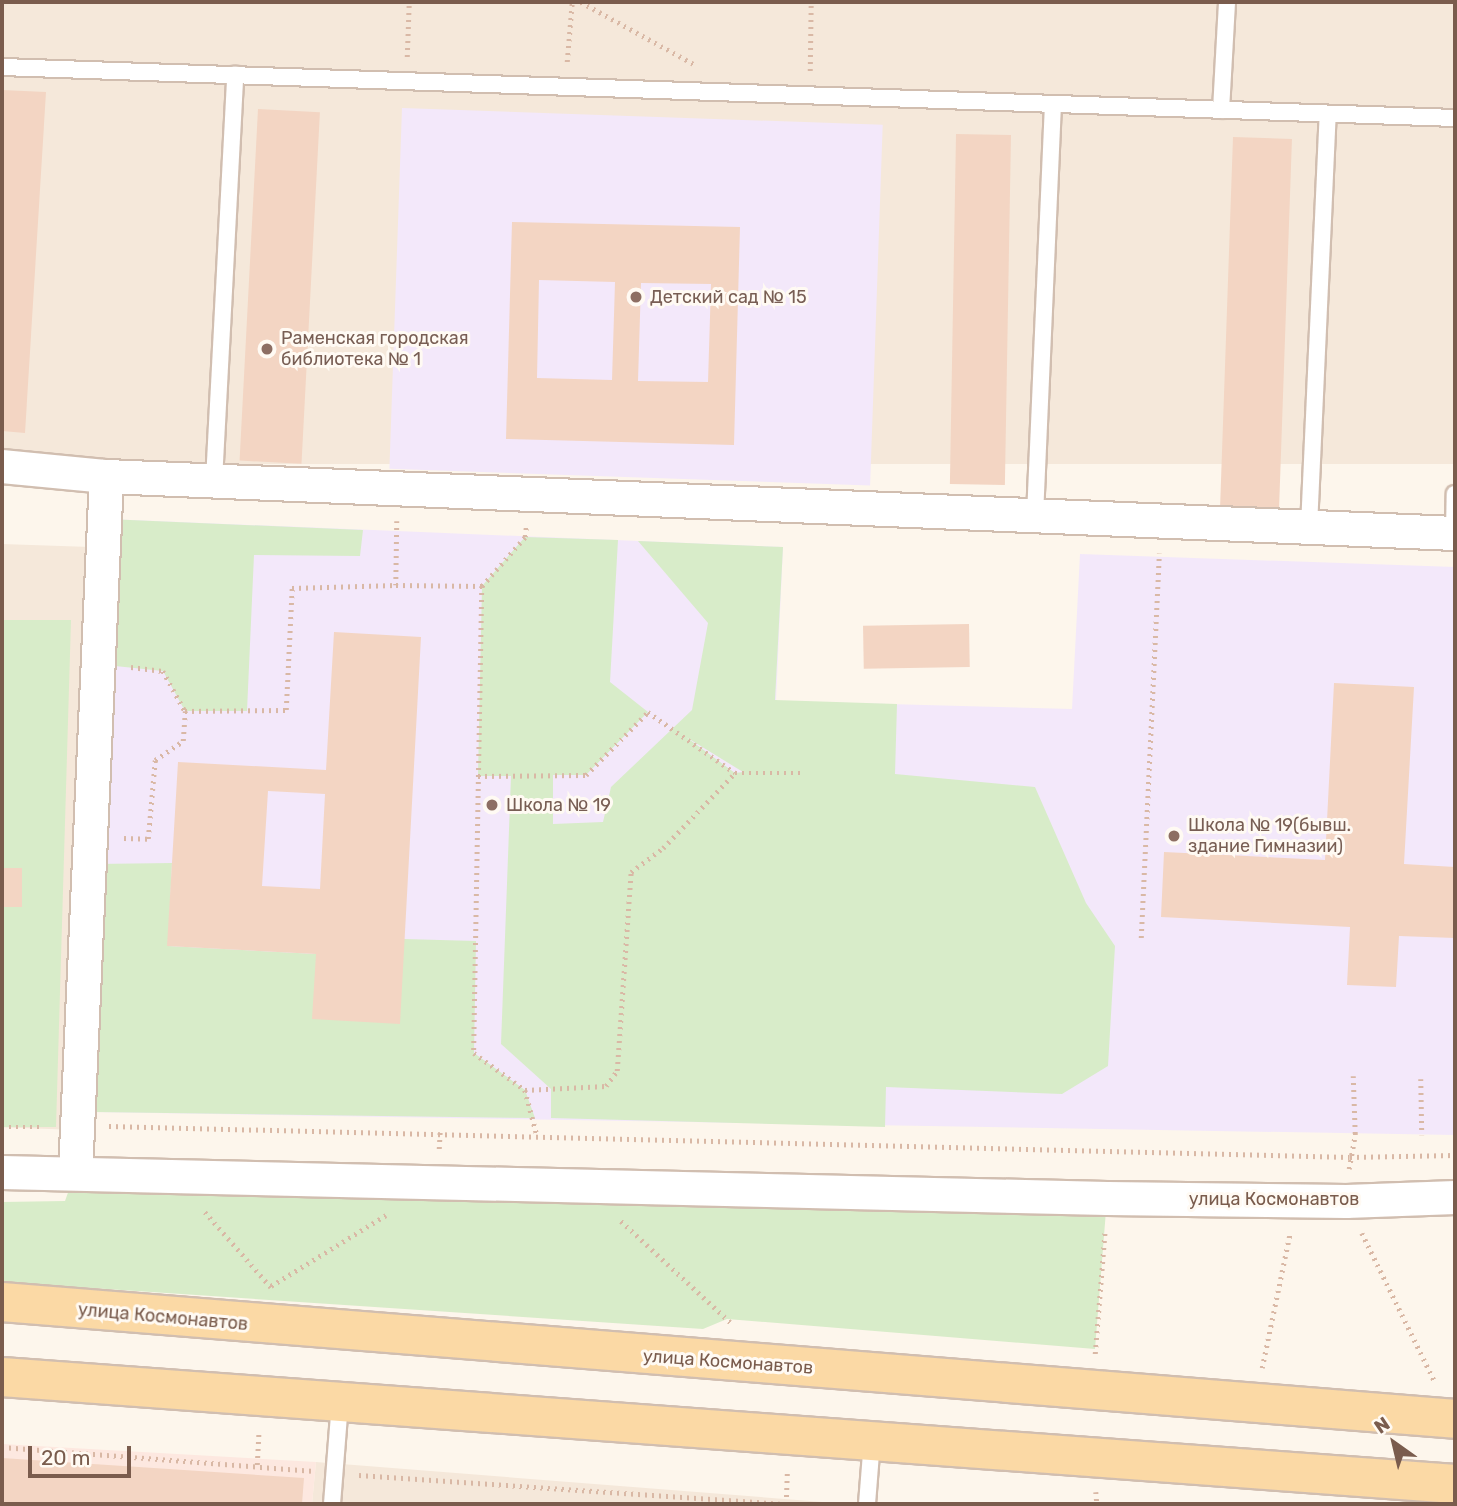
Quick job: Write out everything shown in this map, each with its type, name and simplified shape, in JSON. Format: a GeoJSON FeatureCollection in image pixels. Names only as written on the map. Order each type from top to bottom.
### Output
{"type":"FeatureCollection","features":[{"type":"Feature","properties":{"kind":"main road","name":"улица Космонавтов"},"geometry":{"type":"LineString","coordinates":[[2,1302],[267,1326],[1454,1419]]}},
{"type":"Feature","properties":{"kind":"main road"},"geometry":{"type":"LineString","coordinates":[[2,1377],[1455,1483]]}},
{"type":"Feature","properties":{"kind":"street"},"geometry":{"type":"LineString","coordinates":[[2,466],[106,476],[214,481],[1454,533]]}},
{"type":"Feature","properties":{"kind":"street"},"geometry":{"type":"LineString","coordinates":[[75,1173],[106,476]]}},
{"type":"Feature","properties":{"kind":"street","name":"улица Космонавтов"},"geometry":{"type":"LineString","coordinates":[[2,1172],[1297,1201],[1455,1197]]}},
{"type":"Feature","properties":{"kind":"lane"},"geometry":{"type":"LineString","coordinates":[[1222,110],[1227,2]]}},
{"type":"Feature","properties":{"kind":"lane"},"geometry":{"type":"LineString","coordinates":[[2,67],[1455,118]]}},
{"type":"Feature","properties":{"kind":"lane"},"geometry":{"type":"LineString","coordinates":[[214,481],[235,75]]}},
{"type":"Feature","properties":{"kind":"lane"},"geometry":{"type":"LineString","coordinates":[[1035,516],[1053,104]]}},
{"type":"Feature","properties":{"kind":"lane"},"geometry":{"type":"LineString","coordinates":[[1309,527],[1328,114]]}},
{"type":"Feature","properties":{"kind":"lane"},"geometry":{"type":"LineString","coordinates":[[1454,533],[1455,494]]}},
{"type":"Feature","properties":{"kind":"lane"},"geometry":{"type":"LineString","coordinates":[[332,1504],[340,1402]]}},
{"type":"Feature","properties":{"kind":"lane"},"geometry":{"type":"LineString","coordinates":[[867,1504],[872,1441]]}},
{"type":"Feature","properties":{"kind":"path"},"geometry":{"type":"LineString","coordinates":[[406,81],[409,2]]}},
{"type":"Feature","properties":{"kind":"path"},"geometry":{"type":"LineString","coordinates":[[565,87],[572,2]]}},
{"type":"Feature","properties":{"kind":"path"},"geometry":{"type":"LineString","coordinates":[[581,2],[746,93]]}},
{"type":"Feature","properties":{"kind":"path"},"geometry":{"type":"LineString","coordinates":[[810,2],[810,95]]}},
{"type":"Feature","properties":{"kind":"path"},"geometry":{"type":"LineString","coordinates":[[396,585],[397,489]]}},
{"type":"Feature","properties":{"kind":"path"},"geometry":{"type":"LineString","coordinates":[[527,494],[525,537],[482,586],[474,1053],[525,1090],[606,1086],[617,1071],[631,872],[663,848],[735,773]]}},
{"type":"Feature","properties":{"kind":"path"},"geometry":{"type":"LineString","coordinates":[[1141,938],[1159,520]]}},
{"type":"Feature","properties":{"kind":"path"},"geometry":{"type":"LineString","coordinates":[[185,712],[286,710],[292,588],[482,586]]}},
{"type":"Feature","properties":{"kind":"path"},"geometry":{"type":"LineString","coordinates":[[89,836],[148,839],[155,760],[183,741],[185,712],[163,671],[96,664]]}},
{"type":"Feature","properties":{"kind":"path"},"geometry":{"type":"LineString","coordinates":[[478,776],[586,775],[648,712],[735,773],[802,773]]}},
{"type":"Feature","properties":{"kind":"path"},"geometry":{"type":"LineString","coordinates":[[1353,1076],[1355,1134],[1346,1201],[1454,1419]]}},
{"type":"Feature","properties":{"kind":"path"},"geometry":{"type":"LineString","coordinates":[[1422,1079],[1422,1135]]}},
{"type":"Feature","properties":{"kind":"path"},"geometry":{"type":"LineString","coordinates":[[525,1090],[537,1135]]}},
{"type":"Feature","properties":{"kind":"path"},"geometry":{"type":"LineString","coordinates":[[2,1127],[77,1125],[439,1132],[1350,1157],[1455,1155]]}},
{"type":"Feature","properties":{"kind":"path"},"geometry":{"type":"LineString","coordinates":[[271,1286],[439,1182],[439,1132]]}},
{"type":"Feature","properties":{"kind":"path"},"geometry":{"type":"LineString","coordinates":[[174,1177],[271,1286],[267,1326]]}},
{"type":"Feature","properties":{"kind":"path"},"geometry":{"type":"LineString","coordinates":[[582,1185],[737,1328]]}},
{"type":"Feature","properties":{"kind":"path"},"geometry":{"type":"LineString","coordinates":[[1259,1404],[1263,1356],[1297,1201]]}},
{"type":"Feature","properties":{"kind":"path"},"geometry":{"type":"LineString","coordinates":[[2,1447],[780,1504]]}},
{"type":"Feature","properties":{"kind":"shaded area"},"geometry":{"type":"Polygon","coordinates":[[[2,2],[1455,2],[1455,464],[2,464],[2,2]]]}},
{"type":"Feature","properties":{"kind":"shaded area","name":"Детский сад № 15"},"geometry":{"type":"Polygon","coordinates":[[[402,108],[883,125],[870,486],[389,469],[402,108]]]}},
{"type":"Feature","properties":{"kind":"shaded area","name":"Школа № 19"},"geometry":{"type":"Polygon","coordinates":[[[107,519],[783,547],[776,701],[1072,709],[1080,554],[1455,567],[1455,1135],[94,1112],[107,519]]]}},
{"type":"Feature","properties":{"kind":"shaded area"},"geometry":{"type":"Polygon","coordinates":[[[2,544],[98,547],[78,1130],[2,1127],[2,544]]]}},
{"type":"Feature","properties":{"kind":"shaded area"},"geometry":{"type":"Polygon","coordinates":[[[2,1444],[316,1462],[312,1504],[2,1504],[2,1444]]]}},
{"type":"Feature","properties":{"kind":"shaded area"},"geometry":{"type":"Polygon","coordinates":[[[316,1462],[848,1504],[312,1504],[316,1462]]]}},
{"type":"Feature","properties":{"kind":"green space"},"geometry":{"type":"Polygon","coordinates":[[[107,519],[363,530],[360,556],[254,555],[247,711],[185,711],[163,671],[96,664],[107,519]]]}},
{"type":"Feature","properties":{"kind":"green space"},"geometry":{"type":"Polygon","coordinates":[[[525,537],[618,540],[610,682],[648,712],[586,775],[553,775],[553,824],[603,822],[611,787],[692,710],[708,623],[638,541],[783,547],[775,700],[897,704],[895,774],[1035,787],[1086,903],[1115,946],[1108,1066],[1062,1094],[886,1087],[885,1127],[551,1118],[551,1089],[501,1044],[511,776],[478,776],[482,586],[525,537]],[[686,737],[735,773],[743,772],[686,737]]]}},
{"type":"Feature","properties":{"kind":"green space"},"geometry":{"type":"Polygon","coordinates":[[[2,620],[71,620],[56,1127],[2,1127],[2,620]]]}},
{"type":"Feature","properties":{"kind":"green space"},"geometry":{"type":"Polygon","coordinates":[[[172,863],[168,946],[316,954],[404,939],[476,941],[474,1053],[525,1090],[535,1118],[94,1112],[95,864],[172,863]]]}},
{"type":"Feature","properties":{"kind":"green space"},"geometry":{"type":"Polygon","coordinates":[[[75,1173],[1107,1198],[1095,1349],[727,1319],[703,1329],[2,1282],[2,1202],[65,1201],[75,1173]]]}},
{"type":"Feature","properties":{"kind":"building"},"geometry":{"type":"Polygon","coordinates":[[[2,90],[46,92],[25,433],[2,431],[2,90]]]}},
{"type":"Feature","properties":{"kind":"building"},"geometry":{"type":"Polygon","coordinates":[[[258,109],[320,112],[301,464],[240,461],[258,109]]]}},
{"type":"Feature","properties":{"kind":"building"},"geometry":{"type":"Polygon","coordinates":[[[956,134],[1011,135],[1005,485],[950,484],[956,134]]]}},
{"type":"Feature","properties":{"kind":"building"},"geometry":{"type":"Polygon","coordinates":[[[1233,137],[1292,139],[1279,512],[1220,510],[1233,137]]]}},
{"type":"Feature","properties":{"kind":"building"},"geometry":{"type":"Polygon","coordinates":[[[512,222],[740,227],[734,445],[506,439],[512,222]],[[539,280],[537,378],[612,380],[615,282],[539,280]],[[641,283],[638,381],[708,382],[711,284],[641,283]]]}},
{"type":"Feature","properties":{"kind":"building"},"geometry":{"type":"Polygon","coordinates":[[[969,624],[970,667],[864,669],[863,626],[969,624]]]}},
{"type":"Feature","properties":{"kind":"building"},"geometry":{"type":"Polygon","coordinates":[[[334,632],[421,637],[400,1024],[312,1019],[316,954],[167,946],[178,762],[326,770],[334,632]],[[268,791],[262,886],[320,889],[325,794],[268,791]]]}},
{"type":"Feature","properties":{"kind":"building"},"geometry":{"type":"Polygon","coordinates":[[[1334,683],[1414,687],[1404,864],[1455,867],[1455,938],[1399,936],[1396,987],[1347,985],[1350,927],[1161,917],[1164,852],[1325,860],[1334,683]]]}},
{"type":"Feature","properties":{"kind":"building"},"geometry":{"type":"Polygon","coordinates":[[[2,868],[22,868],[22,907],[2,907],[2,868]]]}},
{"type":"Feature","properties":{"kind":"building"},"geometry":{"type":"Polygon","coordinates":[[[2,1458],[304,1478],[302,1504],[2,1504],[2,1458]]]}},
{"type":"Feature","properties":{"kind":"place","name":"Детский сад № 15"},"geometry":{"type":"Point","coordinates":[636,297]}},
{"type":"Feature","properties":{"kind":"place","name":"Раменская городская библиотека № 1"},"geometry":{"type":"Point","coordinates":[267,349]}},
{"type":"Feature","properties":{"kind":"place","name":"Школа № 19"},"geometry":{"type":"Point","coordinates":[492,805]}},
{"type":"Feature","properties":{"kind":"place","name":"Школа № 19(бывш. здание Гимназии)"},"geometry":{"type":"Point","coordinates":[1174,836]}}]}
